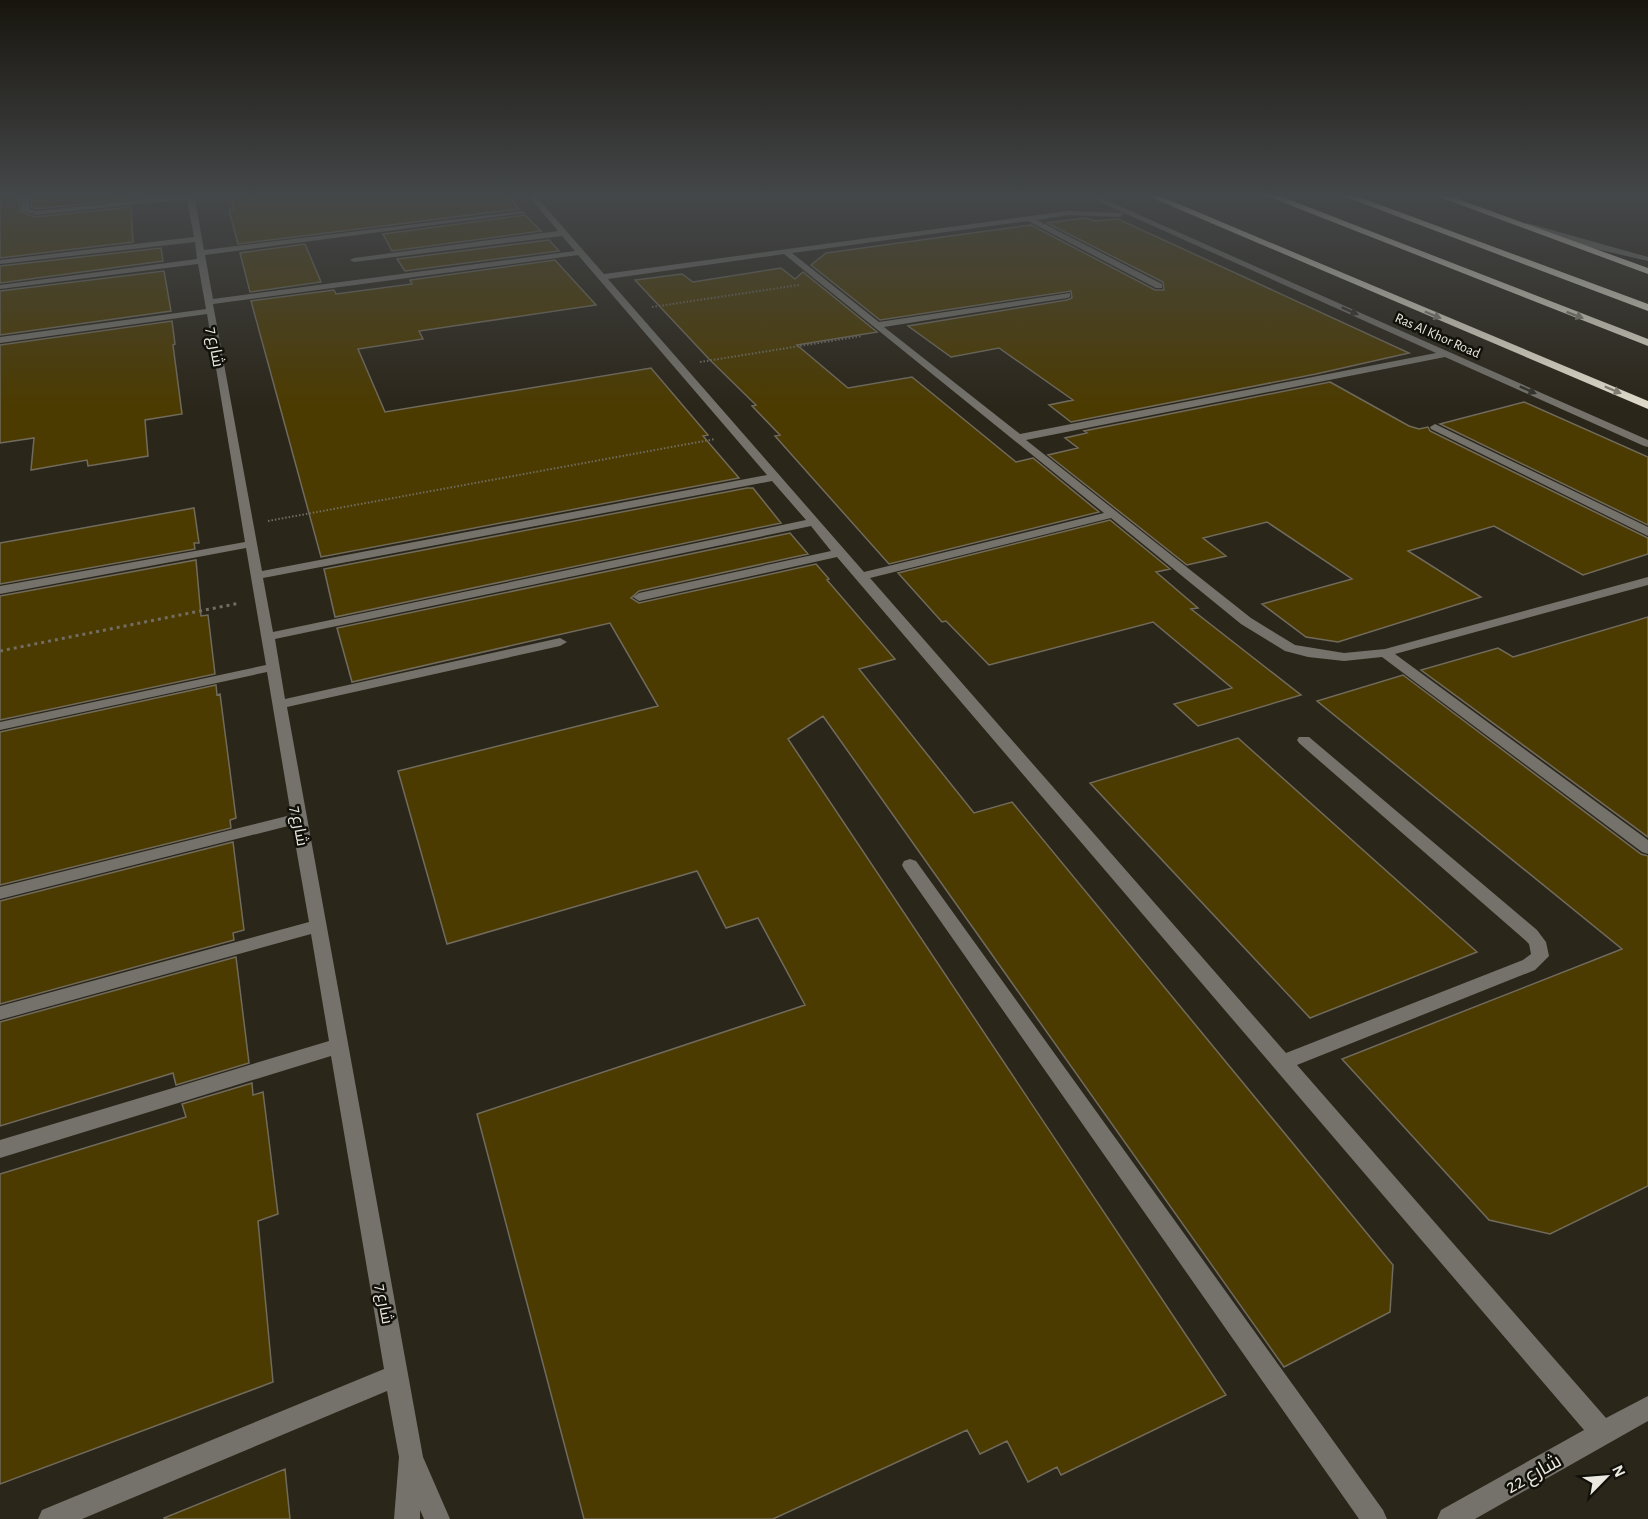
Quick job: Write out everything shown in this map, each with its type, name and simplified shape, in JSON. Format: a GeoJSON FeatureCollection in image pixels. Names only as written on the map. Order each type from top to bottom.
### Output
{"type":"FeatureCollection","features":[{"type":"Feature","properties":{"kind":"highway"},"geometry":{"type":"LineString","coordinates":[[1315,265],[1648,405]]}},
{"type":"Feature","properties":{"kind":"highway"},"geometry":{"type":"LineString","coordinates":[[1448,265],[1648,343]]}},
{"type":"Feature","properties":{"kind":"highway"},"geometry":{"type":"LineString","coordinates":[[1532,265],[1648,308]]}},
{"type":"Feature","properties":{"kind":"highway"},"geometry":{"type":"LineString","coordinates":[[1631,265],[1648,271]]}},
{"type":"Feature","properties":{"kind":"street"},"geometry":{"type":"LineString","coordinates":[[0,287],[122,265]]}},
{"type":"Feature","properties":{"kind":"street","name":"شارع 7"},"geometry":{"type":"LineString","coordinates":[[201,265],[411,1457],[437,1519]]}},
{"type":"Feature","properties":{"kind":"street"},"geometry":{"type":"LineString","coordinates":[[0,340],[494,265]]}},
{"type":"Feature","properties":{"kind":"street"},"geometry":{"type":"LineString","coordinates":[[592,265],[1603,1434]]}},
{"type":"Feature","properties":{"kind":"street"},"geometry":{"type":"LineString","coordinates":[[603,277],[692,265]]}},
{"type":"Feature","properties":{"kind":"street"},"geometry":{"type":"LineString","coordinates":[[802,265],[1246,621],[1275,640],[1308,653],[1344,657],[1385,654],[1648,581]]}},
{"type":"Feature","properties":{"kind":"street"},"geometry":{"type":"LineString","coordinates":[[1118,265],[1159,286]]}},
{"type":"Feature","properties":{"kind":"street","name":"Ras Al Khor Road"},"geometry":{"type":"LineString","coordinates":[[1245,265],[1648,444]]}},
{"type":"Feature","properties":{"kind":"street"},"geometry":{"type":"LineString","coordinates":[[882,328],[1067,295]]}},
{"type":"Feature","properties":{"kind":"street"},"geometry":{"type":"LineString","coordinates":[[1018,438],[1448,354]]}},
{"type":"Feature","properties":{"kind":"street"},"geometry":{"type":"LineString","coordinates":[[1435,427],[1648,532]]}},
{"type":"Feature","properties":{"kind":"street"},"geometry":{"type":"LineString","coordinates":[[256,576],[776,477]]}},
{"type":"Feature","properties":{"kind":"street"},"geometry":{"type":"LineString","coordinates":[[862,576],[1113,514]]}},
{"type":"Feature","properties":{"kind":"street"},"geometry":{"type":"LineString","coordinates":[[267,637],[815,522]]}},
{"type":"Feature","properties":{"kind":"street"},"geometry":{"type":"LineString","coordinates":[[0,590],[251,544]]}},
{"type":"Feature","properties":{"kind":"street"},"geometry":{"type":"LineString","coordinates":[[639,597],[842,552]]}},
{"type":"Feature","properties":{"kind":"street"},"geometry":{"type":"LineString","coordinates":[[279,705],[560,642]]}},
{"type":"Feature","properties":{"kind":"street"},"geometry":{"type":"LineString","coordinates":[[1385,654],[1648,848]]}},
{"type":"Feature","properties":{"kind":"street"},"geometry":{"type":"LineString","coordinates":[[0,726],[273,667]]}},
{"type":"Feature","properties":{"kind":"street"},"geometry":{"type":"LineString","coordinates":[[1282,1063],[1529,965],[1540,956],[1537,942],[1531,935],[1304,740]]}},
{"type":"Feature","properties":{"kind":"street"},"geometry":{"type":"LineString","coordinates":[[0,893],[299,818]]}},
{"type":"Feature","properties":{"kind":"street"},"geometry":{"type":"LineString","coordinates":[[910,865],[1374,1519]]}},
{"type":"Feature","properties":{"kind":"street"},"geometry":{"type":"LineString","coordinates":[[0,1013],[318,926]]}},
{"type":"Feature","properties":{"kind":"street"},"geometry":{"type":"LineString","coordinates":[[0,1149],[339,1046]]}},
{"type":"Feature","properties":{"kind":"street"},"geometry":{"type":"LineString","coordinates":[[51,1519],[397,1375]]}},
{"type":"Feature","properties":{"kind":"street","name":"شارع 22"},"geometry":{"type":"LineString","coordinates":[[1450,1519],[1648,1408]]}},
{"type":"Feature","properties":{"kind":"street","name":"شارع 7"},"geometry":{"type":"LineString","coordinates":[[407,1519],[411,1457]]}},
{"type":"Feature","properties":{"kind":"path"},"geometry":{"type":"LineString","coordinates":[[631,310],[823,281]]}},
{"type":"Feature","properties":{"kind":"path"},"geometry":{"type":"LineString","coordinates":[[680,366],[882,328]]}},
{"type":"Feature","properties":{"kind":"path"},"geometry":{"type":"LineString","coordinates":[[248,524],[739,434]]}},
{"type":"Feature","properties":{"kind":"path"},"geometry":{"type":"LineString","coordinates":[[0,651],[261,599]]}},
{"type":"Feature","properties":{"kind":"building"},"geometry":{"type":"Polygon","coordinates":[[[10,265],[134,265],[0,283],[0,266],[10,265]]]}},
{"type":"Feature","properties":{"kind":"building"},"geometry":{"type":"Polygon","coordinates":[[[243,265],[314,265],[321,282],[250,292],[243,265]]]}},
{"type":"Feature","properties":{"kind":"building"},"geometry":{"type":"Polygon","coordinates":[[[401,265],[452,265],[405,271],[401,265]]]}},
{"type":"Feature","properties":{"kind":"building"},"geometry":{"type":"Polygon","coordinates":[[[520,265],[559,265],[596,305],[419,331],[423,339],[358,349],[385,412],[651,368],[708,435],[703,436],[739,478],[321,557],[251,301],[334,290],[336,294],[412,284],[410,280],[520,265]]]}},
{"type":"Feature","properties":{"kind":"building"},"geometry":{"type":"Polygon","coordinates":[[[811,265],[1107,265],[1155,290],[1164,290],[1163,282],[1129,265],[1218,265],[1409,353],[1316,374],[1071,422],[1049,405],[1073,400],[999,348],[951,357],[908,326],[1067,300],[1072,298],[1071,291],[880,320],[811,265]]]}},
{"type":"Feature","properties":{"kind":"building"},"geometry":{"type":"Polygon","coordinates":[[[781,268],[795,279],[803,272],[877,332],[797,345],[848,388],[912,377],[1016,462],[1033,458],[1099,512],[889,564],[775,436],[780,435],[752,406],[756,405],[635,280],[682,274],[693,282],[781,268]]]}},
{"type":"Feature","properties":{"kind":"building"},"geometry":{"type":"Polygon","coordinates":[[[164,271],[171,311],[0,335],[0,291],[164,271]]]}},
{"type":"Feature","properties":{"kind":"building"},"geometry":{"type":"Polygon","coordinates":[[[172,321],[182,414],[145,420],[148,456],[88,466],[87,460],[31,470],[34,438],[0,443],[0,345],[172,321]]]}},
{"type":"Feature","properties":{"kind":"building"},"geometry":{"type":"Polygon","coordinates":[[[1330,382],[1409,426],[1419,429],[1428,427],[1430,431],[1648,538],[1648,554],[1583,575],[1494,526],[1408,551],[1481,597],[1338,642],[1306,637],[1262,604],[1352,579],[1267,522],[1203,538],[1226,556],[1187,565],[1048,455],[1078,448],[1065,438],[1087,433],[1084,431],[1330,382]]]}},
{"type":"Feature","properties":{"kind":"building"},"geometry":{"type":"Polygon","coordinates":[[[1524,402],[1648,457],[1648,525],[1440,424],[1524,402]]]}},
{"type":"Feature","properties":{"kind":"building"},"geometry":{"type":"Polygon","coordinates":[[[753,488],[781,523],[335,617],[324,569],[753,488]]]}},
{"type":"Feature","properties":{"kind":"building"},"geometry":{"type":"Polygon","coordinates":[[[194,508],[199,543],[194,543],[195,549],[0,584],[0,543],[194,508]]]}},
{"type":"Feature","properties":{"kind":"building"},"geometry":{"type":"Polygon","coordinates":[[[1110,520],[1170,569],[1156,572],[1198,608],[1191,609],[1301,695],[1198,726],[1174,704],[1232,688],[1153,622],[989,665],[946,621],[942,622],[898,573],[1110,520]]]}},
{"type":"Feature","properties":{"kind":"building"},"geometry":{"type":"Polygon","coordinates":[[[790,533],[808,554],[639,591],[631,598],[639,603],[816,564],[895,659],[859,669],[974,813],[1012,802],[1393,1265],[1390,1312],[1284,1367],[823,716],[788,739],[1226,1395],[1061,1475],[1057,1467],[1028,1482],[1007,1441],[980,1454],[967,1430],[773,1519],[584,1519],[477,1114],[805,1005],[758,918],[726,928],[697,871],[447,944],[398,771],[658,706],[610,623],[352,682],[337,628],[790,533]]]}},
{"type":"Feature","properties":{"kind":"building"},"geometry":{"type":"Polygon","coordinates":[[[196,560],[201,616],[208,615],[215,674],[0,720],[0,596],[196,560]]]}},
{"type":"Feature","properties":{"kind":"building"},"geometry":{"type":"Polygon","coordinates":[[[1648,617],[1648,837],[1421,670],[1498,648],[1513,657],[1648,617]]]}},
{"type":"Feature","properties":{"kind":"building"},"geometry":{"type":"Polygon","coordinates":[[[1403,675],[1641,854],[1648,856],[1648,1186],[1550,1234],[1489,1220],[1342,1059],[1622,949],[1317,701],[1403,675]]]}},
{"type":"Feature","properties":{"kind":"building"},"geometry":{"type":"Polygon","coordinates":[[[216,685],[217,695],[220,694],[236,818],[230,820],[231,828],[0,885],[0,732],[216,685]]]}},
{"type":"Feature","properties":{"kind":"building"},"geometry":{"type":"Polygon","coordinates":[[[1238,738],[1477,952],[1310,1018],[1090,783],[1238,738]]]}},
{"type":"Feature","properties":{"kind":"building"},"geometry":{"type":"Polygon","coordinates":[[[233,842],[244,930],[233,933],[234,940],[0,1004],[0,901],[233,842]]]}},
{"type":"Feature","properties":{"kind":"building"},"geometry":{"type":"Polygon","coordinates":[[[236,957],[249,1063],[176,1085],[173,1073],[0,1126],[0,1022],[236,957]]]}},
{"type":"Feature","properties":{"kind":"building"},"geometry":{"type":"Polygon","coordinates":[[[252,1083],[253,1095],[263,1092],[278,1214],[258,1221],[273,1382],[0,1484],[0,1174],[186,1117],[182,1104],[252,1083]]]}},
{"type":"Feature","properties":{"kind":"building"},"geometry":{"type":"Polygon","coordinates":[[[285,1469],[290,1519],[164,1519],[164,1518],[285,1469]]]}}]}
